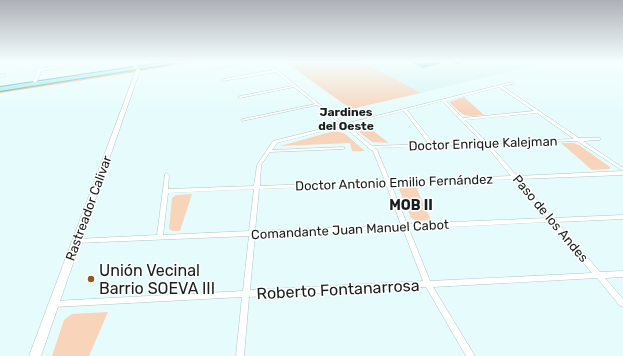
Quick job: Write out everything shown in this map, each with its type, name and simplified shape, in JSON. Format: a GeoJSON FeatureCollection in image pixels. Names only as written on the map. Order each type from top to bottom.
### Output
{"type":"FeatureCollection","features":[{"type":"Feature","properties":{"kind":"main road"},"geometry":{"type":"LineString","coordinates":[[0,89],[69,79]]}},
{"type":"Feature","properties":{"kind":"main road","name":"Rastreador Calivar"},"geometry":{"type":"LineString","coordinates":[[35,356],[135,79]]}},
{"type":"Feature","properties":{"kind":"street"},"geometry":{"type":"LineString","coordinates":[[34,84],[36,79]]}},
{"type":"Feature","properties":{"kind":"street"},"geometry":{"type":"LineString","coordinates":[[223,80],[231,79]]}},
{"type":"Feature","properties":{"kind":"street"},"geometry":{"type":"LineString","coordinates":[[284,79],[370,147],[379,158],[428,285],[471,356]]}},
{"type":"Feature","properties":{"kind":"street"},"geometry":{"type":"LineString","coordinates":[[240,356],[259,165],[275,142],[512,83]]}},
{"type":"Feature","properties":{"kind":"street"},"geometry":{"type":"LineString","coordinates":[[240,97],[293,86]]}},
{"type":"Feature","properties":{"kind":"street"},"geometry":{"type":"LineString","coordinates":[[499,86],[578,139],[623,172]]}},
{"type":"Feature","properties":{"kind":"street","name":"Paso de los Andes"},"geometry":{"type":"LineString","coordinates":[[443,100],[486,143],[623,304]]}},
{"type":"Feature","properties":{"kind":"street"},"geometry":{"type":"LineString","coordinates":[[243,120],[316,104]]}},
{"type":"Feature","properties":{"kind":"street"},"geometry":{"type":"LineString","coordinates":[[405,110],[432,145]]}},
{"type":"Feature","properties":{"kind":"street"},"geometry":{"type":"LineString","coordinates":[[462,119],[538,112]]}},
{"type":"Feature","properties":{"kind":"street","name":"Doctor Enrique Kalejman"},"geometry":{"type":"LineString","coordinates":[[370,147],[598,139]]}},
{"type":"Feature","properties":{"kind":"street"},"geometry":{"type":"LineString","coordinates":[[269,151],[343,148]]}},
{"type":"Feature","properties":{"kind":"street","name":"Doctor Antonio Emilio Fernández"},"geometry":{"type":"LineString","coordinates":[[165,191],[623,172]]}},
{"type":"Feature","properties":{"kind":"street"},"geometry":{"type":"LineString","coordinates":[[160,237],[167,175]]}},
{"type":"Feature","properties":{"kind":"street","name":"Comandante Juan Manuel Cabot"},"geometry":{"type":"LineString","coordinates":[[76,241],[623,217]]}},
{"type":"Feature","properties":{"kind":"street","name":"Roberto Fontanarrosa"},"geometry":{"type":"LineString","coordinates":[[54,304],[623,274]]}},
{"type":"Feature","properties":{"kind":"shaded area"},"geometry":{"type":"Polygon","coordinates":[[[308,79],[394,79],[421,93],[351,109],[308,79]]]}},
{"type":"Feature","properties":{"kind":"shaded area"},"geometry":{"type":"Polygon","coordinates":[[[394,79],[480,79],[421,93],[394,79]]]}},
{"type":"Feature","properties":{"kind":"shaded area"},"geometry":{"type":"Polygon","coordinates":[[[464,97],[484,115],[465,115],[458,111],[449,102],[464,97]]]}},
{"type":"Feature","properties":{"kind":"shaded area"},"geometry":{"type":"Polygon","coordinates":[[[363,123],[389,143],[372,142],[354,128],[355,126],[363,123]]]}},
{"type":"Feature","properties":{"kind":"shaded area"},"geometry":{"type":"Polygon","coordinates":[[[334,131],[344,133],[365,151],[352,151],[350,143],[280,146],[334,131]]]}},
{"type":"Feature","properties":{"kind":"shaded area"},"geometry":{"type":"Polygon","coordinates":[[[561,143],[573,143],[579,145],[610,167],[610,169],[592,170],[561,143]]]}},
{"type":"Feature","properties":{"kind":"shaded area"},"geometry":{"type":"Polygon","coordinates":[[[415,185],[431,220],[416,221],[411,218],[399,189],[402,186],[415,185]]]}},
{"type":"Feature","properties":{"kind":"shaded area"},"geometry":{"type":"Polygon","coordinates":[[[192,194],[180,231],[173,231],[169,229],[172,198],[176,195],[192,194]]]}},
{"type":"Feature","properties":{"kind":"shaded area"},"geometry":{"type":"Polygon","coordinates":[[[108,312],[89,356],[52,356],[64,320],[72,314],[108,312]]]}},
{"type":"Feature","properties":{"kind":"waterway"},"geometry":{"type":"LineString","coordinates":[[0,92],[86,79]]}},
{"type":"Feature","properties":{"kind":"place","name":"Unión Vecinal Barrio SOEVA III"},"geometry":{"type":"Point","coordinates":[91,279]}},
{"type":"Feature","properties":{"kind":"district","name":"Jardines del Oeste"},"geometry":{"type":"Point","coordinates":[346,119]}},
{"type":"Feature","properties":{"kind":"district","name":"MOB II"},"geometry":{"type":"Point","coordinates":[411,205]}}]}
